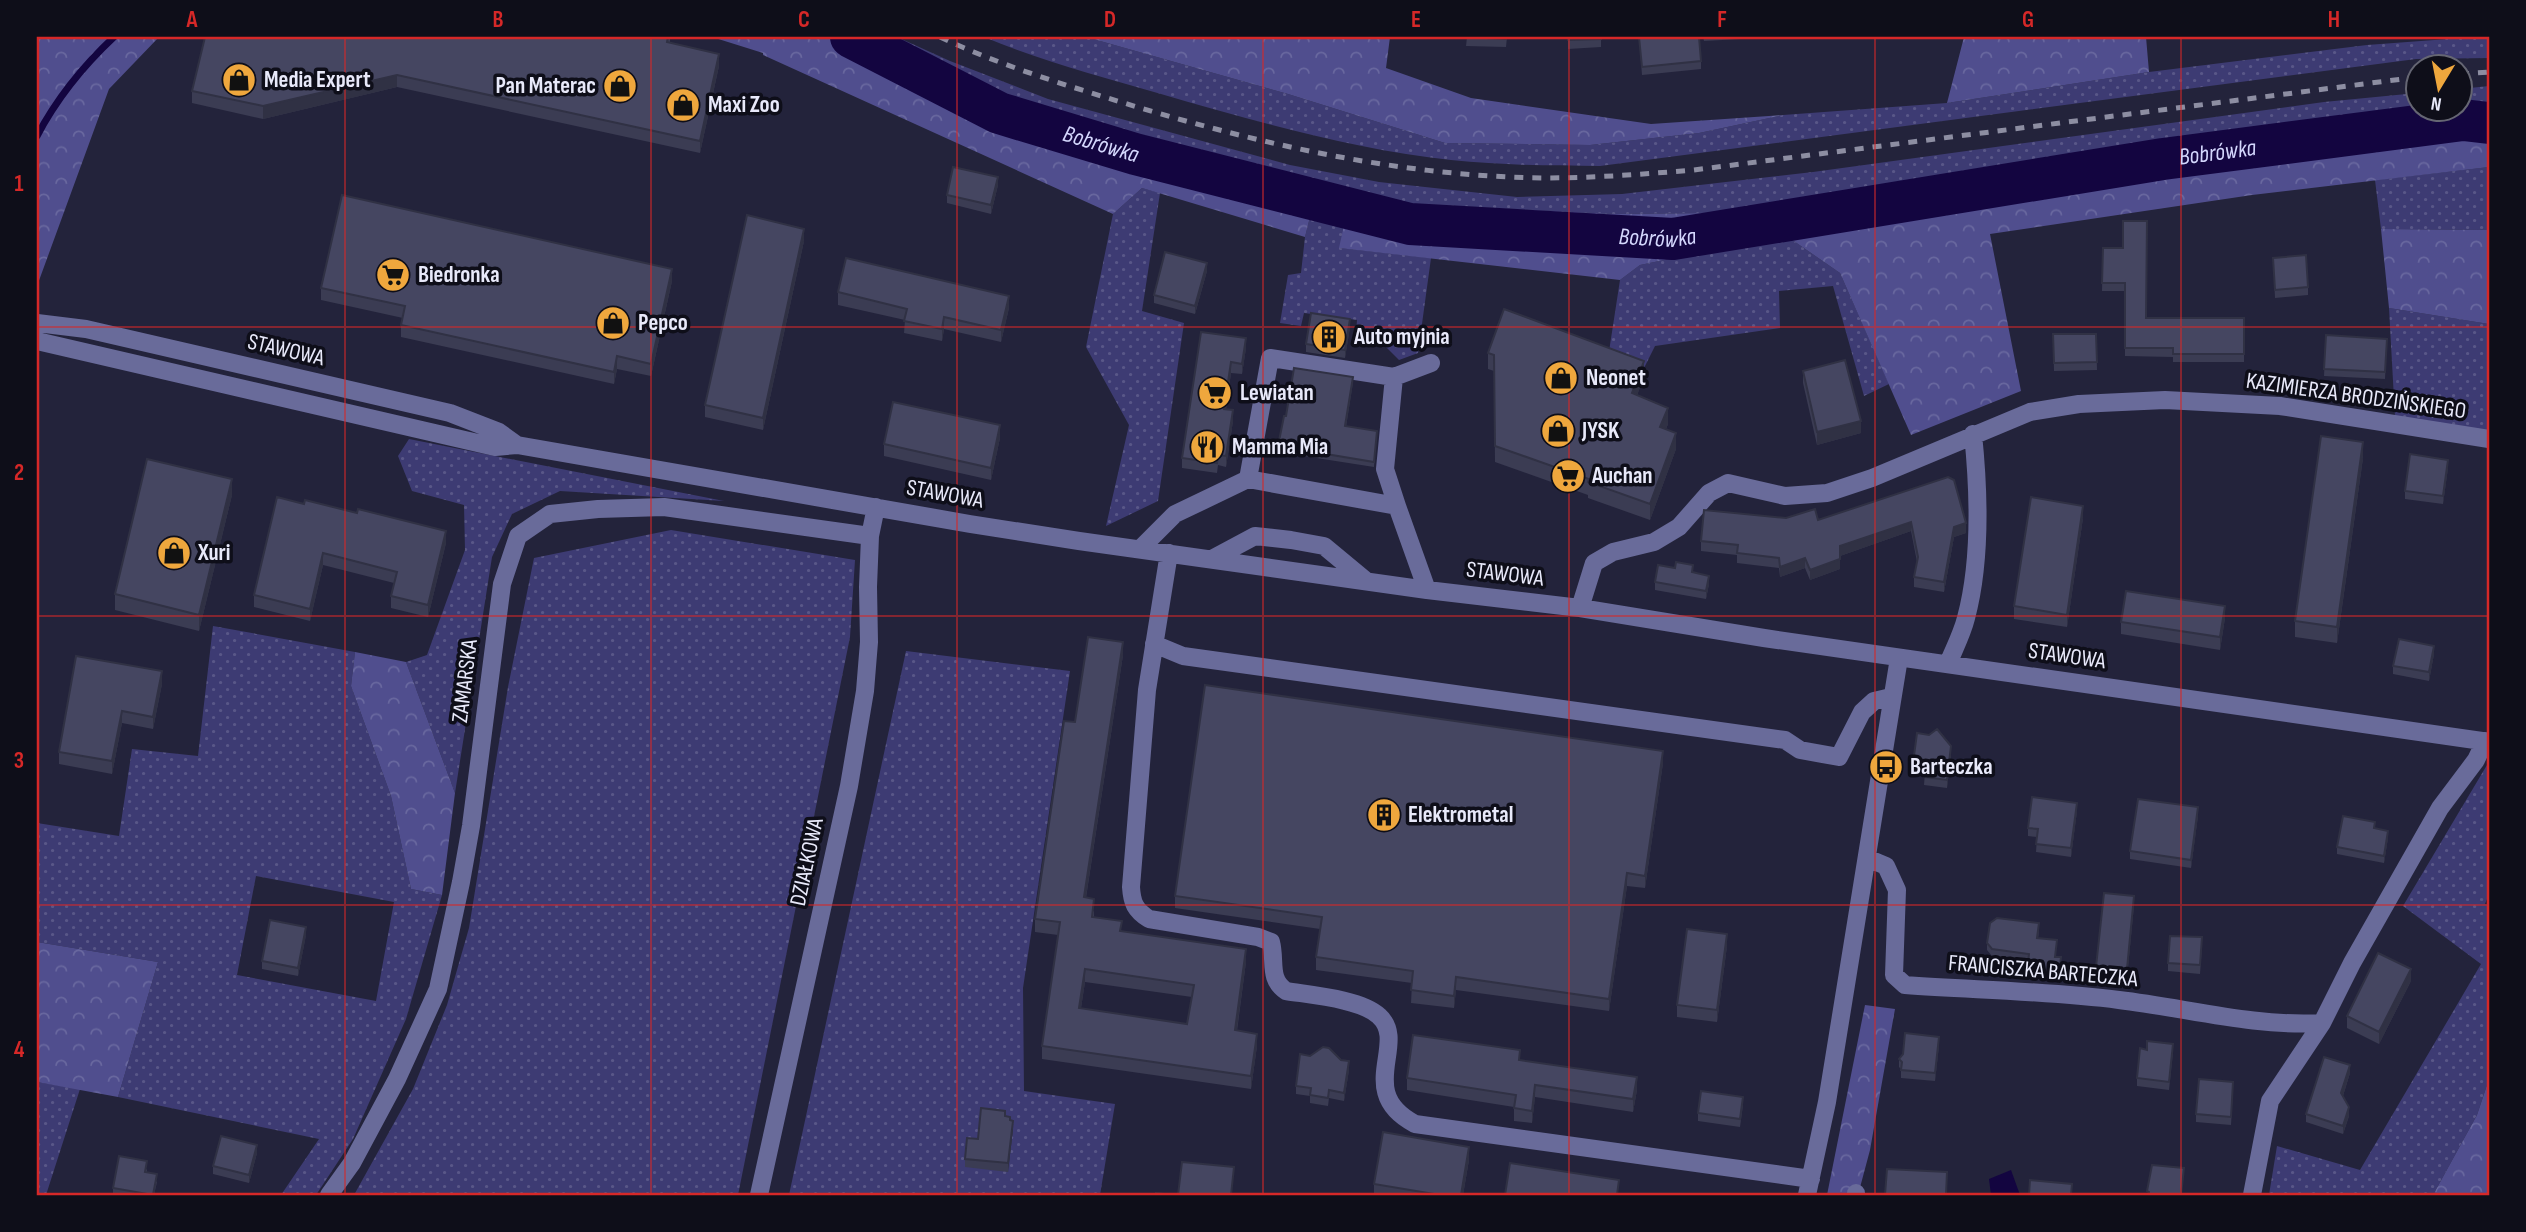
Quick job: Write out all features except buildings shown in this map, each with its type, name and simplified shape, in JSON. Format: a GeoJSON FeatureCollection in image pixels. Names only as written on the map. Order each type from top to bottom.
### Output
{"type":"FeatureCollection","features":[{"type":"Feature","properties":{"kind":"street","name":"STAWOWA"},"geometry":{"type":"LineString","coordinates":[[37,323],[86,329],[450,413],[499,432],[517,444]]}},
{"type":"Feature","properties":{"kind":"street","name":"STAWOWA"},"geometry":{"type":"LineString","coordinates":[[37,341],[495,447],[517,444],[970,524],[1427,590],[1580,608],[1764,638],[2487,741]]}},
{"type":"Feature","properties":{"kind":"street"},"geometry":{"type":"LineString","coordinates":[[1248,479],[1270,358],[1394,377],[1431,363]]}},
{"type":"Feature","properties":{"kind":"street"},"geometry":{"type":"LineString","coordinates":[[150,366],[228,362]]}},
{"type":"Feature","properties":{"kind":"street"},"geometry":{"type":"LineString","coordinates":[[1394,377],[1385,468],[1427,590]]}},
{"type":"Feature","properties":{"kind":"street","name":"KAZIMIERZA BRODZIŃSKIEGO"},"geometry":{"type":"LineString","coordinates":[[1580,608],[1594,563],[1613,552],[1654,542],[1679,527],[1709,493],[1728,483],[1785,496],[1827,494],[2030,412],[2079,404],[2165,400],[2280,406],[2489,439]]}},
{"type":"Feature","properties":{"kind":"street"},"geometry":{"type":"LineString","coordinates":[[1948,664],[1966,621],[1975,575],[1976,479],[1973,434]]}},
{"type":"Feature","properties":{"kind":"street"},"geometry":{"type":"LineString","coordinates":[[1140,549],[1175,514],[1248,479],[1397,506]]}},
{"type":"Feature","properties":{"kind":"street","name":"ZAMARSKA"},"geometry":{"type":"LineString","coordinates":[[329,1195],[352,1163],[397,1079],[438,989],[471,826],[502,584],[518,537],[550,514],[664,507],[870,536]]}},
{"type":"Feature","properties":{"kind":"street"},"geometry":{"type":"LineString","coordinates":[[870,536],[876,507]]}},
{"type":"Feature","properties":{"kind":"street","name":"DZIAŁKOWA"},"geometry":{"type":"LineString","coordinates":[[759,1195],[849,786],[865,691],[869,642],[870,536]]}},
{"type":"Feature","properties":{"kind":"street"},"geometry":{"type":"LineString","coordinates":[[1212,559],[1255,536],[1291,540],[1324,546],[1366,581]]}},
{"type":"Feature","properties":{"kind":"street"},"geometry":{"type":"LineString","coordinates":[[1169,553],[1147,690],[1131,887],[1132,902],[1138,912],[1149,919],[1258,937],[1271,942],[1274,954],[1273,974],[1277,985],[1286,991],[1358,1005],[1379,1016],[1388,1029],[1385,1089],[1390,1106],[1415,1125],[1809,1187],[1828,1102],[1899,657]]}},
{"type":"Feature","properties":{"kind":"street"},"geometry":{"type":"LineString","coordinates":[[1154,644],[1183,656],[1785,740],[1800,750],[1839,757],[1862,712],[1874,701],[1891,697]]}},
{"type":"Feature","properties":{"kind":"street"},"geometry":{"type":"LineString","coordinates":[[2252,1195],[2270,1101],[2322,1023],[2351,963],[2440,808],[2487,741]]}},
{"type":"Feature","properties":{"kind":"street","name":"FRANCISZKA BARTECZKA"},"geometry":{"type":"LineString","coordinates":[[1867,858],[1886,866],[1897,890],[1894,975],[1905,985],[2118,999],[2235,1018],[2295,1024],[2322,1023]]}},
{"type":"Feature","properties":{"kind":"shaded area"},"geometry":{"type":"Polygon","coordinates":[[[846,37],[897,37],[1048,99],[1290,165],[1379,182],[1517,197],[1622,194],[1813,172],[2324,102],[2404,94],[2404,117],[2249,135],[1711,213],[1615,214],[1398,203],[1351,194],[1340,248],[1431,258],[1418,353],[1399,360],[1382,343],[1356,335],[1357,320],[1304,313],[1301,326],[1280,323],[1288,275],[1301,273],[1305,237],[1316,193],[1008,103],[846,37]]]}},
{"type":"Feature","properties":{"kind":"shaded area"},"geometry":{"type":"Polygon","coordinates":[[[984,37],[1086,37],[1288,94],[1445,143],[1590,145],[1699,133],[1783,115],[1947,103],[2149,72],[2367,45],[2489,38],[2489,58],[2474,58],[2474,52],[2404,52],[2404,61],[1600,166],[1451,160],[1342,142],[1268,124],[1027,54],[984,37]]]}},
{"type":"Feature","properties":{"kind":"shaded area"},"geometry":{"type":"Polygon","coordinates":[[[2489,86],[2489,109],[2474,109],[2474,88],[2489,86]]]}},
{"type":"Feature","properties":{"kind":"shaded area"},"geometry":{"type":"Polygon","coordinates":[[[2489,167],[2489,230],[2381,229],[2375,180],[2489,167]]]}},
{"type":"Feature","properties":{"kind":"shaded area"},"geometry":{"type":"Polygon","coordinates":[[[1142,188],[1160,193],[1142,311],[1184,323],[1158,501],[1106,526],[1129,425],[1086,347],[1113,214],[1142,188]]]}},
{"type":"Feature","properties":{"kind":"shaded area"},"geometry":{"type":"Polygon","coordinates":[[[1785,235],[1840,273],[1889,384],[1864,396],[1833,286],[1779,291],[1780,328],[1655,346],[1644,368],[1608,358],[1620,280],[1640,265],[1785,235]]]}},
{"type":"Feature","properties":{"kind":"shaded area"},"geometry":{"type":"Polygon","coordinates":[[[2389,308],[2489,324],[2489,432],[2395,417],[2389,308]]]}},
{"type":"Feature","properties":{"kind":"shaded area"},"geometry":{"type":"Polygon","coordinates":[[[409,439],[724,501],[560,491],[512,514],[492,557],[455,793],[406,662],[427,655],[465,550],[464,505],[412,491],[398,456],[409,439]]]}},
{"type":"Feature","properties":{"kind":"shaded area"},"geometry":{"type":"Polygon","coordinates":[[[671,530],[855,560],[850,637],[738,1195],[354,1195],[413,1089],[447,1005],[469,928],[508,687],[534,558],[671,530]]]}},
{"type":"Feature","properties":{"kind":"shaded area"},"geometry":{"type":"Polygon","coordinates":[[[213,626],[355,652],[351,686],[391,796],[411,889],[442,895],[406,1019],[353,1139],[316,1195],[281,1195],[319,1139],[118,1097],[158,962],[37,942],[37,823],[119,836],[132,749],[198,756],[213,626]],[[256,876],[237,975],[376,1001],[394,902],[256,876]]]}},
{"type":"Feature","properties":{"kind":"shaded area"},"geometry":{"type":"Polygon","coordinates":[[[906,651],[1070,671],[1023,988],[1024,1091],[1115,1104],[1100,1195],[789,1195],[906,651]]]}},
{"type":"Feature","properties":{"kind":"shaded area"},"geometry":{"type":"Polygon","coordinates":[[[2487,765],[2489,894],[2485,904],[2489,905],[2489,1079],[2477,1115],[2433,1195],[2269,1195],[2277,1146],[2360,1170],[2481,964],[2403,906],[2487,765]]]}},
{"type":"Feature","properties":{"kind":"shaded area"},"geometry":{"type":"Polygon","coordinates":[[[37,1082],[80,1089],[46,1195],[37,1195],[37,1082]]]}},
{"type":"Feature","properties":{"kind":"shaded area"},"geometry":{"type":"Polygon","coordinates":[[[2011,1170],[2020,1195],[1991,1195],[1989,1179],[2011,1170]]]}},
{"type":"Feature","properties":{"kind":"green space"},"geometry":{"type":"Polygon","coordinates":[[[37,37],[159,37],[109,89],[37,286],[37,37]]]}},
{"type":"Feature","properties":{"kind":"green space"},"geometry":{"type":"Polygon","coordinates":[[[712,37],[846,37],[1008,103],[1316,193],[1305,237],[1142,188],[1113,214],[763,53],[712,37]]]}},
{"type":"Feature","properties":{"kind":"green space"},"geometry":{"type":"Polygon","coordinates":[[[1086,37],[1390,37],[1386,68],[1471,98],[1651,124],[1783,115],[1699,133],[1590,145],[1445,143],[1288,94],[1086,37]]]}},
{"type":"Feature","properties":{"kind":"green space"},"geometry":{"type":"Polygon","coordinates":[[[1964,37],[2146,37],[2149,72],[1947,103],[1964,37]]]}},
{"type":"Feature","properties":{"kind":"green space"},"geometry":{"type":"Polygon","coordinates":[[[2474,109],[2489,109],[2489,167],[2252,195],[1990,234],[2021,391],[1911,435],[1840,273],[1785,235],[1640,265],[1620,280],[1339,248],[1351,194],[1398,203],[1615,214],[1711,213],[2249,135],[2404,117],[2404,122],[2474,122],[2474,109]]]}},
{"type":"Feature","properties":{"kind":"green space"},"geometry":{"type":"Polygon","coordinates":[[[2381,229],[2489,230],[2489,324],[2389,308],[2381,229]]]}},
{"type":"Feature","properties":{"kind":"green space"},"geometry":{"type":"Polygon","coordinates":[[[355,652],[406,662],[455,793],[442,895],[411,889],[391,796],[351,686],[355,652]]]}},
{"type":"Feature","properties":{"kind":"green space"},"geometry":{"type":"Polygon","coordinates":[[[37,942],[158,962],[118,1097],[37,1082],[37,942]]]}},
{"type":"Feature","properties":{"kind":"green space"},"geometry":{"type":"Polygon","coordinates":[[[1865,1005],[1895,1009],[1870,1150],[1858,1195],[1827,1195],[1865,1005]]]}},
{"type":"Feature","properties":{"kind":"green space"},"geometry":{"type":"Polygon","coordinates":[[[2489,1079],[2489,1195],[2433,1195],[2477,1115],[2489,1079]]]}},
{"type":"Feature","properties":{"kind":"waterway"},"geometry":{"type":"LineString","coordinates":[[37,136],[71,83],[114,37]]}},
{"type":"Feature","properties":{"kind":"waterway","name":"Bobrówka"},"geometry":{"type":"LineString","coordinates":[[851,37],[999,113],[1135,154],[1410,224],[1673,239],[2163,159],[2463,120],[2489,123]]}},
{"type":"Feature","properties":{"kind":"railway"},"geometry":{"type":"LineString","coordinates":[[940,37],[1054,81],[1171,117],[1266,142],[1411,168],[1532,178],[1694,170],[2404,79]]}},
{"type":"Feature","properties":{"kind":"railway"},"geometry":{"type":"LineString","coordinates":[[2474,73],[2489,72]]}},
{"type":"Feature","properties":{"kind":"place","name":"Media Expert"},"geometry":{"type":"Point","coordinates":[239,80]}},
{"type":"Feature","properties":{"kind":"place","name":"Pan Materac"},"geometry":{"type":"Point","coordinates":[620,86]}},
{"type":"Feature","properties":{"kind":"place","name":"Maxi Zoo"},"geometry":{"type":"Point","coordinates":[683,105]}},
{"type":"Feature","properties":{"kind":"place","name":"Biedronka"},"geometry":{"type":"Point","coordinates":[393,275]}},
{"type":"Feature","properties":{"kind":"place","name":"Pepco"},"geometry":{"type":"Point","coordinates":[613,323]}},
{"type":"Feature","properties":{"kind":"place","name":"Auto myjnia"},"geometry":{"type":"Point","coordinates":[1329,337]}},
{"type":"Feature","properties":{"kind":"place","name":"Neonet"},"geometry":{"type":"Point","coordinates":[1561,378]}},
{"type":"Feature","properties":{"kind":"place","name":"Lewiatan"},"geometry":{"type":"Point","coordinates":[1215,393]}},
{"type":"Feature","properties":{"kind":"place","name":"JYSK"},"geometry":{"type":"Point","coordinates":[1558,431]}},
{"type":"Feature","properties":{"kind":"place","name":"Mamma Mia"},"geometry":{"type":"Point","coordinates":[1207,447]}},
{"type":"Feature","properties":{"kind":"place","name":"Auchan"},"geometry":{"type":"Point","coordinates":[1568,476]}},
{"type":"Feature","properties":{"kind":"place","name":"Xuri"},"geometry":{"type":"Point","coordinates":[174,553]}},
{"type":"Feature","properties":{"kind":"place","name":"Barteczka"},"geometry":{"type":"Point","coordinates":[1886,767]}},
{"type":"Feature","properties":{"kind":"place","name":"Elektrometal"},"geometry":{"type":"Point","coordinates":[1384,815]}}]}
